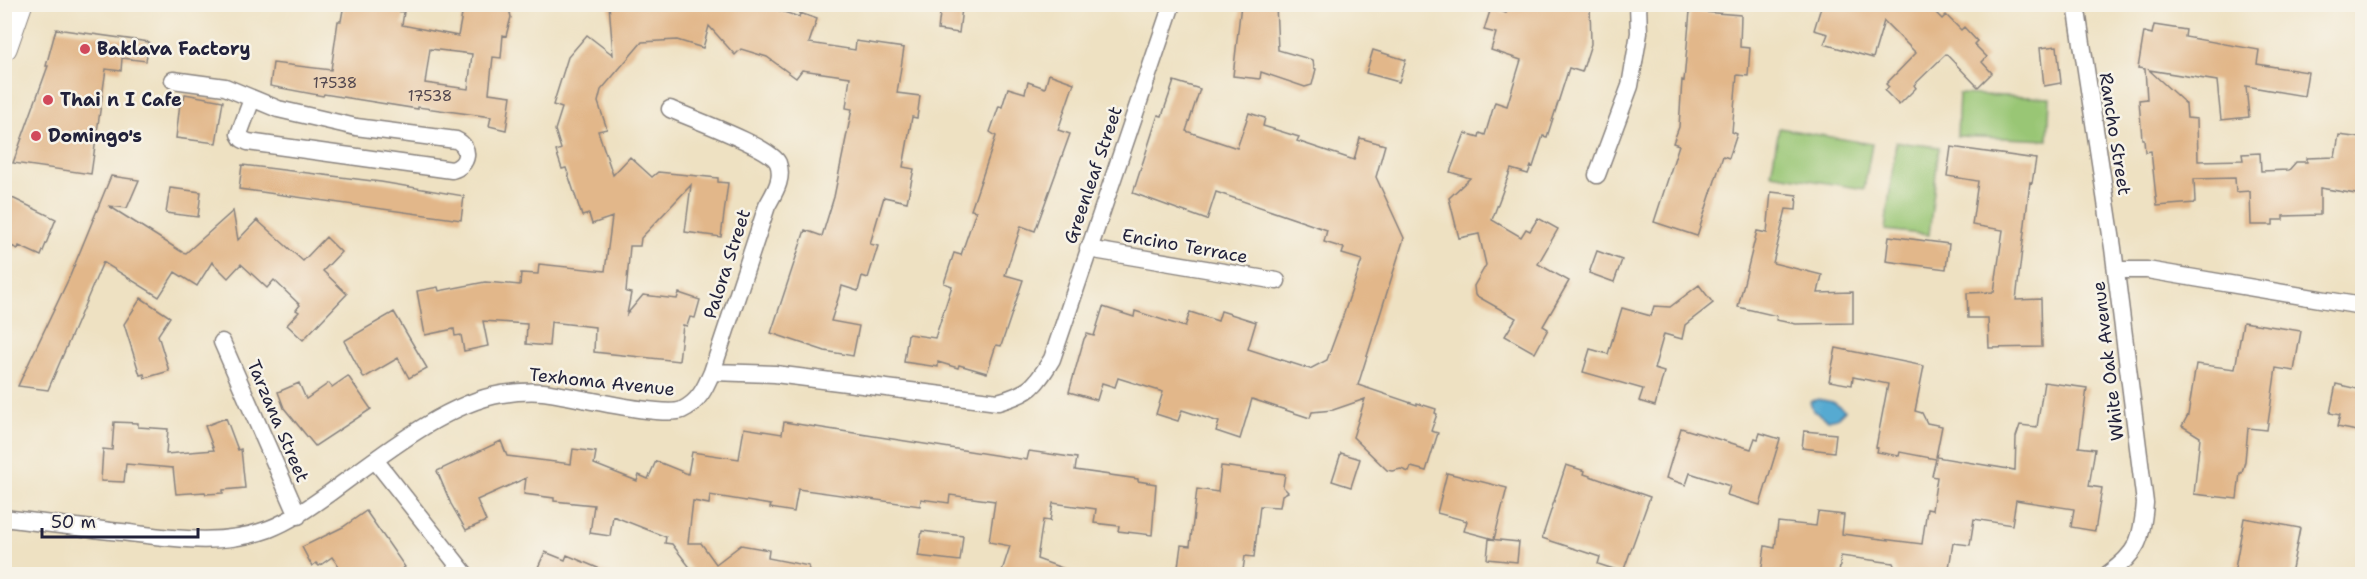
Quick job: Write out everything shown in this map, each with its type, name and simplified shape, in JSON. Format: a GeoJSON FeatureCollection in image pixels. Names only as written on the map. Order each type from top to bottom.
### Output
{"type":"FeatureCollection","features":[{"type":"Feature","properties":{"kind":"main road"},"geometry":{"type":"LineString","coordinates":[[4,47],[19,4]]}},
{"type":"Feature","properties":{"kind":"street","name":"Greenleaf Street"},"geometry":{"type":"LineString","coordinates":[[712,372],[775,374],[998,402],[1022,395],[1040,379],[1052,359],[1172,4]]}},
{"type":"Feature","properties":{"kind":"street"},"geometry":{"type":"LineString","coordinates":[[1597,176],[1630,86],[1639,33],[1638,4]]}},
{"type":"Feature","properties":{"kind":"street","name":"Rancho Street"},"geometry":{"type":"LineString","coordinates":[[2076,4],[2116,270]]}},
{"type":"Feature","properties":{"kind":"street"},"geometry":{"type":"LineString","coordinates":[[173,80],[225,87],[278,109],[356,127],[456,140],[463,143],[467,151],[465,160],[459,168],[452,170],[248,142],[239,134],[252,99]]}},
{"type":"Feature","properties":{"kind":"street","name":"Palora Street"},"geometry":{"type":"LineString","coordinates":[[670,109],[764,150],[777,162],[779,170],[777,189],[767,206],[712,372]]}},
{"type":"Feature","properties":{"kind":"street"},"geometry":{"type":"LineString","coordinates":[[352,156],[356,127]]}},
{"type":"Feature","properties":{"kind":"street","name":"Encino Terrace"},"geometry":{"type":"LineString","coordinates":[[1088,249],[1277,281]]}},
{"type":"Feature","properties":{"kind":"street","name":"White Oak Avenue"},"geometry":{"type":"LineString","coordinates":[[2108,574],[2126,562],[2137,548],[2143,528],[2145,503],[2116,270],[2147,270],[2362,306]]}},
{"type":"Feature","properties":{"kind":"street","name":"Tarzana Street"},"geometry":{"type":"LineString","coordinates":[[222,342],[298,516]]}},
{"type":"Feature","properties":{"kind":"street","name":"Texhoma Avenue"},"geometry":{"type":"LineString","coordinates":[[4,518],[208,541],[242,537],[269,529],[298,516],[375,460],[467,403],[502,394],[541,392],[660,412],[681,410],[702,395],[712,372]]}},
{"type":"Feature","properties":{"kind":"street"},"geometry":{"type":"LineString","coordinates":[[375,460],[465,574]]}},
{"type":"Feature","properties":{"kind":"green space"},"geometry":{"type":"Polygon","coordinates":[[[1959,94],[2050,98],[2048,140],[1957,136],[1959,94]]]}},
{"type":"Feature","properties":{"kind":"green space"},"geometry":{"type":"Polygon","coordinates":[[[1779,128],[1872,144],[1864,189],[1771,174],[1779,128]]]}},
{"type":"Feature","properties":{"kind":"green space"},"geometry":{"type":"Polygon","coordinates":[[[1896,142],[1939,147],[1929,235],[1885,230],[1896,142]]]}},
{"type":"Feature","properties":{"kind":"water"},"geometry":{"type":"Polygon","coordinates":[[[1818,399],[1833,402],[1845,410],[1837,418],[1828,420],[1813,411],[1810,402],[1818,399]]]}},
{"type":"Feature","properties":{"kind":"building"},"geometry":{"type":"Polygon","coordinates":[[[344,4],[404,12],[402,25],[458,36],[464,4],[508,4],[511,17],[506,36],[503,35],[501,58],[493,57],[489,93],[511,96],[506,130],[489,126],[491,117],[418,107],[418,109],[324,94],[323,96],[270,86],[273,63],[331,70],[338,21],[341,21],[344,4]],[[430,49],[425,83],[468,89],[472,54],[430,49]]]}},
{"type":"Feature","properties":{"kind":"building"},"geometry":{"type":"Polygon","coordinates":[[[609,4],[760,4],[799,17],[800,13],[817,19],[809,43],[855,50],[856,41],[904,48],[897,93],[920,96],[917,118],[912,117],[903,167],[914,169],[907,202],[884,197],[870,244],[878,246],[868,278],[862,276],[858,291],[842,286],[831,321],[859,326],[853,356],[825,351],[771,333],[805,230],[822,236],[834,197],[852,109],[846,108],[850,77],[802,70],[796,78],[767,57],[741,49],[735,55],[709,26],[703,48],[677,40],[642,42],[601,90],[598,102],[607,129],[598,131],[613,175],[630,157],[652,177],[658,172],[718,178],[718,182],[728,183],[721,237],[685,232],[691,185],[641,238],[640,246],[630,246],[626,292],[631,293],[627,314],[643,295],[677,299],[679,293],[700,300],[695,318],[690,317],[687,326],[683,325],[679,361],[594,352],[595,327],[551,322],[549,346],[526,344],[527,324],[483,321],[488,346],[464,351],[461,335],[455,336],[454,329],[425,335],[417,291],[438,287],[439,291],[485,282],[520,285],[521,273],[538,274],[539,264],[605,271],[612,217],[592,224],[589,214],[582,216],[566,168],[562,169],[556,151],[561,149],[555,130],[562,108],[553,105],[568,57],[587,35],[613,55],[609,4]]]}},
{"type":"Feature","properties":{"kind":"building"},"geometry":{"type":"Polygon","coordinates":[[[1241,4],[1276,4],[1278,50],[1313,60],[1316,69],[1312,85],[1305,87],[1261,72],[1260,79],[1233,76],[1241,4]]]}},
{"type":"Feature","properties":{"kind":"building"},"geometry":{"type":"Polygon","coordinates":[[[1509,4],[1590,4],[1591,44],[1582,72],[1569,68],[1547,137],[1543,136],[1533,167],[1531,166],[1528,174],[1511,169],[1492,220],[1521,237],[1526,229],[1530,231],[1538,218],[1558,229],[1538,264],[1569,281],[1543,326],[1548,329],[1535,353],[1505,336],[1516,318],[1475,295],[1474,286],[1486,265],[1479,234],[1459,238],[1449,198],[1470,178],[1450,172],[1465,133],[1479,137],[1480,133],[1485,135],[1495,102],[1507,106],[1521,60],[1491,50],[1496,33],[1484,30],[1491,8],[1506,13],[1509,4]]]}},
{"type":"Feature","properties":{"kind":"building"},"geometry":{"type":"Polygon","coordinates":[[[1822,4],[1927,4],[1942,19],[1946,15],[1961,30],[1964,27],[1977,41],[1974,44],[1987,57],[1982,62],[1992,73],[1978,87],[1946,54],[1914,85],[1916,88],[1899,105],[1885,91],[1889,87],[1886,84],[1916,53],[1884,21],[1873,58],[1824,44],[1828,34],[1814,30],[1822,4]]]}},
{"type":"Feature","properties":{"kind":"building"},"geometry":{"type":"Polygon","coordinates":[[[941,5],[962,8],[959,33],[938,30],[941,5]]]}},
{"type":"Feature","properties":{"kind":"building"},"geometry":{"type":"Polygon","coordinates":[[[1690,11],[1741,15],[1740,47],[1750,48],[1748,76],[1737,75],[1732,132],[1737,134],[1729,158],[1723,156],[1697,236],[1654,222],[1679,145],[1673,143],[1679,127],[1690,11]]]}},
{"type":"Feature","properties":{"kind":"building"},"geometry":{"type":"Polygon","coordinates":[[[2154,25],[2186,30],[2185,37],[2259,50],[2257,64],[2308,72],[2304,96],[2246,86],[2249,117],[2221,120],[2217,81],[2149,70],[2186,104],[2187,118],[2197,119],[2198,161],[2243,160],[2242,154],[2260,153],[2261,171],[2289,170],[2296,162],[2307,162],[2307,158],[2335,157],[2339,135],[2362,138],[2362,195],[2320,188],[2320,215],[2283,216],[2283,220],[2273,220],[2273,225],[2251,225],[2250,191],[2236,192],[2235,178],[2194,179],[2195,203],[2157,206],[2151,151],[2145,152],[2144,139],[2142,139],[2139,100],[2147,99],[2145,69],[2138,68],[2144,32],[2152,34],[2154,25]]]}},
{"type":"Feature","properties":{"kind":"building"},"geometry":{"type":"Polygon","coordinates":[[[56,29],[149,42],[146,61],[122,58],[121,71],[106,69],[91,174],[13,163],[48,66],[46,66],[56,29]]]}},
{"type":"Feature","properties":{"kind":"building"},"geometry":{"type":"Polygon","coordinates":[[[2057,46],[2061,83],[2044,86],[2040,48],[2057,46]]]}},
{"type":"Feature","properties":{"kind":"building"},"geometry":{"type":"Polygon","coordinates":[[[1373,50],[1406,60],[1399,82],[1366,73],[1373,50]]]}},
{"type":"Feature","properties":{"kind":"building"},"geometry":{"type":"Polygon","coordinates":[[[1049,74],[1074,83],[1058,130],[1070,134],[1035,231],[1021,226],[1005,275],[1023,280],[1001,346],[996,345],[987,373],[938,362],[938,367],[904,362],[908,334],[935,338],[952,286],[944,283],[954,253],[961,255],[976,211],[971,210],[996,136],[990,132],[1008,88],[1025,93],[1028,82],[1045,88],[1049,74]]]}},
{"type":"Feature","properties":{"kind":"building"},"geometry":{"type":"Polygon","coordinates":[[[1174,81],[1200,89],[1186,131],[1237,148],[1249,113],[1265,118],[1263,126],[1299,137],[1297,141],[1354,160],[1360,138],[1385,145],[1376,177],[1404,238],[1358,385],[1436,409],[1437,414],[1431,431],[1438,433],[1426,471],[1411,467],[1409,472],[1401,469],[1387,470],[1353,437],[1365,399],[1333,410],[1312,412],[1310,418],[1252,399],[1240,439],[1216,431],[1219,422],[1182,410],[1178,421],[1156,414],[1163,392],[1118,378],[1115,387],[1102,383],[1097,400],[1069,392],[1084,339],[1087,334],[1094,336],[1103,307],[1134,317],[1135,311],[1185,327],[1190,312],[1218,321],[1221,311],[1256,322],[1248,349],[1310,369],[1327,360],[1362,260],[1342,254],[1344,248],[1324,242],[1327,230],[1216,192],[1207,220],[1133,193],[1158,115],[1162,116],[1174,81]]]}},
{"type":"Feature","properties":{"kind":"building"},"geometry":{"type":"Polygon","coordinates":[[[185,94],[223,101],[216,143],[176,138],[180,103],[183,104],[185,94]]]}},
{"type":"Feature","properties":{"kind":"building"},"geometry":{"type":"Polygon","coordinates":[[[1951,147],[2036,159],[2032,183],[2030,182],[2016,300],[2041,299],[2042,347],[1989,348],[1988,318],[1968,318],[1967,293],[1994,292],[2003,230],[1972,225],[1978,181],[1947,176],[1951,147]]]}},
{"type":"Feature","properties":{"kind":"building"},"geometry":{"type":"Polygon","coordinates":[[[242,165],[381,182],[464,196],[461,220],[239,189],[242,165]]]}},
{"type":"Feature","properties":{"kind":"building"},"geometry":{"type":"Polygon","coordinates":[[[111,176],[139,180],[127,208],[109,206],[182,252],[186,253],[233,211],[238,240],[257,220],[303,261],[326,237],[341,252],[323,271],[347,294],[303,340],[287,325],[299,312],[296,310],[300,305],[274,280],[267,288],[241,264],[228,278],[212,262],[197,286],[175,272],[159,297],[103,262],[48,390],[18,386],[70,276],[111,176]]]}},
{"type":"Feature","properties":{"kind":"building"},"geometry":{"type":"Polygon","coordinates":[[[170,188],[201,192],[198,217],[166,213],[170,188]]]}},
{"type":"Feature","properties":{"kind":"building"},"geometry":{"type":"Polygon","coordinates":[[[1771,192],[1797,195],[1796,210],[1786,209],[1773,263],[1822,275],[1818,293],[1853,292],[1853,323],[1796,324],[1776,320],[1777,316],[1738,307],[1757,231],[1767,233],[1771,192]]]}},
{"type":"Feature","properties":{"kind":"building"},"geometry":{"type":"Polygon","coordinates":[[[4,194],[56,219],[41,256],[19,246],[18,249],[4,243],[4,194]]]}},
{"type":"Feature","properties":{"kind":"building"},"geometry":{"type":"Polygon","coordinates":[[[1889,236],[1949,244],[1946,269],[1886,261],[1889,236]]]}},
{"type":"Feature","properties":{"kind":"building"},"geometry":{"type":"Polygon","coordinates":[[[1597,251],[1622,260],[1614,282],[1589,273],[1597,251]]]}},
{"type":"Feature","properties":{"kind":"building"},"geometry":{"type":"Polygon","coordinates":[[[1699,285],[1713,303],[1685,325],[1682,339],[1664,334],[1654,369],[1664,372],[1655,406],[1639,401],[1643,389],[1583,372],[1590,349],[1608,354],[1622,308],[1651,316],[1654,306],[1670,307],[1699,285]]]}},
{"type":"Feature","properties":{"kind":"building"},"geometry":{"type":"Polygon","coordinates":[[[141,298],[170,317],[158,335],[169,371],[145,378],[144,374],[140,375],[124,324],[141,298]]]}},
{"type":"Feature","properties":{"kind":"building"},"geometry":{"type":"Polygon","coordinates":[[[394,312],[427,368],[409,378],[398,358],[364,378],[344,341],[394,312]]]}},
{"type":"Feature","properties":{"kind":"building"},"geometry":{"type":"Polygon","coordinates":[[[2243,322],[2301,331],[2294,371],[2276,368],[2267,430],[2248,428],[2245,461],[2242,473],[2240,473],[2237,499],[2194,494],[2200,437],[2182,426],[2188,415],[2196,364],[2235,369],[2243,322]]]}},
{"type":"Feature","properties":{"kind":"building"},"geometry":{"type":"Polygon","coordinates":[[[1836,348],[1924,366],[1915,411],[1922,413],[1927,423],[1942,426],[1936,457],[2015,470],[2016,437],[2020,425],[2037,427],[2044,382],[2087,388],[2079,447],[2095,449],[2089,486],[2102,488],[2095,531],[2071,527],[2074,509],[2016,500],[2012,525],[1974,519],[1970,545],[1953,543],[1948,574],[1902,574],[1897,573],[1893,563],[1841,556],[1839,574],[1761,574],[1765,546],[1775,548],[1778,522],[1816,526],[1818,512],[1844,515],[1842,534],[1922,544],[1927,509],[1932,510],[1937,477],[1932,476],[1936,459],[1900,452],[1899,456],[1877,452],[1888,384],[1853,377],[1852,385],[1829,381],[1836,348]]]}},
{"type":"Feature","properties":{"kind":"building"},"geometry":{"type":"Polygon","coordinates":[[[348,376],[371,409],[315,446],[284,408],[278,392],[299,383],[306,399],[329,383],[332,387],[348,376]]]}},
{"type":"Feature","properties":{"kind":"building"},"geometry":{"type":"Polygon","coordinates":[[[2336,384],[2362,390],[2362,432],[2337,427],[2340,415],[2330,413],[2336,384]]]}},
{"type":"Feature","properties":{"kind":"building"},"geometry":{"type":"Polygon","coordinates":[[[226,418],[238,450],[241,449],[245,488],[223,490],[223,493],[176,494],[173,468],[126,464],[124,482],[101,481],[103,449],[112,450],[114,422],[138,423],[138,427],[168,429],[166,454],[214,450],[205,426],[226,418]]]}},
{"type":"Feature","properties":{"kind":"building"},"geometry":{"type":"Polygon","coordinates":[[[784,422],[1027,460],[1029,451],[1077,458],[1075,470],[1138,479],[1138,481],[1156,484],[1152,535],[1118,531],[1119,526],[1094,523],[1096,509],[1053,503],[1050,521],[1043,520],[1037,559],[1073,572],[1072,574],[1001,574],[1010,546],[989,542],[995,501],[950,495],[949,503],[921,499],[920,506],[798,489],[794,512],[770,508],[771,505],[710,495],[709,504],[693,501],[688,543],[701,543],[716,564],[741,545],[769,550],[768,558],[809,566],[808,574],[695,574],[672,544],[665,543],[666,537],[613,516],[610,536],[590,533],[594,505],[554,501],[554,498],[524,494],[526,478],[477,500],[486,521],[466,530],[451,504],[437,471],[501,441],[507,456],[571,464],[573,449],[596,452],[594,464],[637,481],[639,475],[648,479],[656,461],[688,474],[692,452],[739,459],[744,428],[782,434],[784,422]]]}},
{"type":"Feature","properties":{"kind":"building"},"geometry":{"type":"Polygon","coordinates":[[[1681,428],[1751,449],[1755,438],[1758,439],[1760,433],[1780,439],[1760,505],[1727,495],[1730,486],[1690,473],[1686,485],[1666,478],[1681,428]]]}},
{"type":"Feature","properties":{"kind":"building"},"geometry":{"type":"Polygon","coordinates":[[[1804,431],[1836,434],[1834,452],[1802,448],[1804,431]]]}},
{"type":"Feature","properties":{"kind":"building"},"geometry":{"type":"Polygon","coordinates":[[[1341,453],[1360,459],[1351,487],[1332,481],[1341,453]]]}},
{"type":"Feature","properties":{"kind":"building"},"geometry":{"type":"Polygon","coordinates":[[[1566,465],[1585,471],[1584,474],[1650,497],[1623,572],[1598,564],[1600,557],[1542,538],[1566,465]]]}},
{"type":"Feature","properties":{"kind":"building"},"geometry":{"type":"Polygon","coordinates":[[[1221,466],[1285,474],[1283,487],[1288,492],[1282,495],[1280,507],[1260,506],[1254,557],[1245,556],[1243,570],[1211,566],[1211,571],[1178,567],[1181,545],[1190,546],[1197,489],[1218,492],[1221,466]]]}},
{"type":"Feature","properties":{"kind":"building"},"geometry":{"type":"Polygon","coordinates":[[[1447,473],[1507,488],[1494,539],[1464,531],[1467,521],[1437,513],[1447,473]]]}},
{"type":"Feature","properties":{"kind":"building"},"geometry":{"type":"Polygon","coordinates":[[[366,511],[405,567],[394,574],[344,574],[332,557],[319,566],[316,563],[312,566],[302,547],[343,527],[366,511]]]}},
{"type":"Feature","properties":{"kind":"building"},"geometry":{"type":"Polygon","coordinates":[[[2244,518],[2300,528],[2291,574],[2234,574],[2244,518]]]}},
{"type":"Feature","properties":{"kind":"building"},"geometry":{"type":"Polygon","coordinates":[[[922,531],[963,536],[960,561],[918,556],[922,531]]]}},
{"type":"Feature","properties":{"kind":"building"},"geometry":{"type":"Polygon","coordinates":[[[1489,539],[1519,542],[1517,562],[1487,559],[1489,539]]]}},
{"type":"Feature","properties":{"kind":"building"},"geometry":{"type":"Polygon","coordinates":[[[545,552],[565,560],[567,555],[612,574],[535,574],[545,552]]]}},
{"type":"Feature","properties":{"kind":"place","name":"Baklava Factory"},"geometry":{"type":"Point","coordinates":[85,49]}},
{"type":"Feature","properties":{"kind":"place","name":"Thai n I Cafe"},"geometry":{"type":"Point","coordinates":[48,100]}},
{"type":"Feature","properties":{"kind":"place","name":"Domingo's"},"geometry":{"type":"Point","coordinates":[36,136]}}]}
